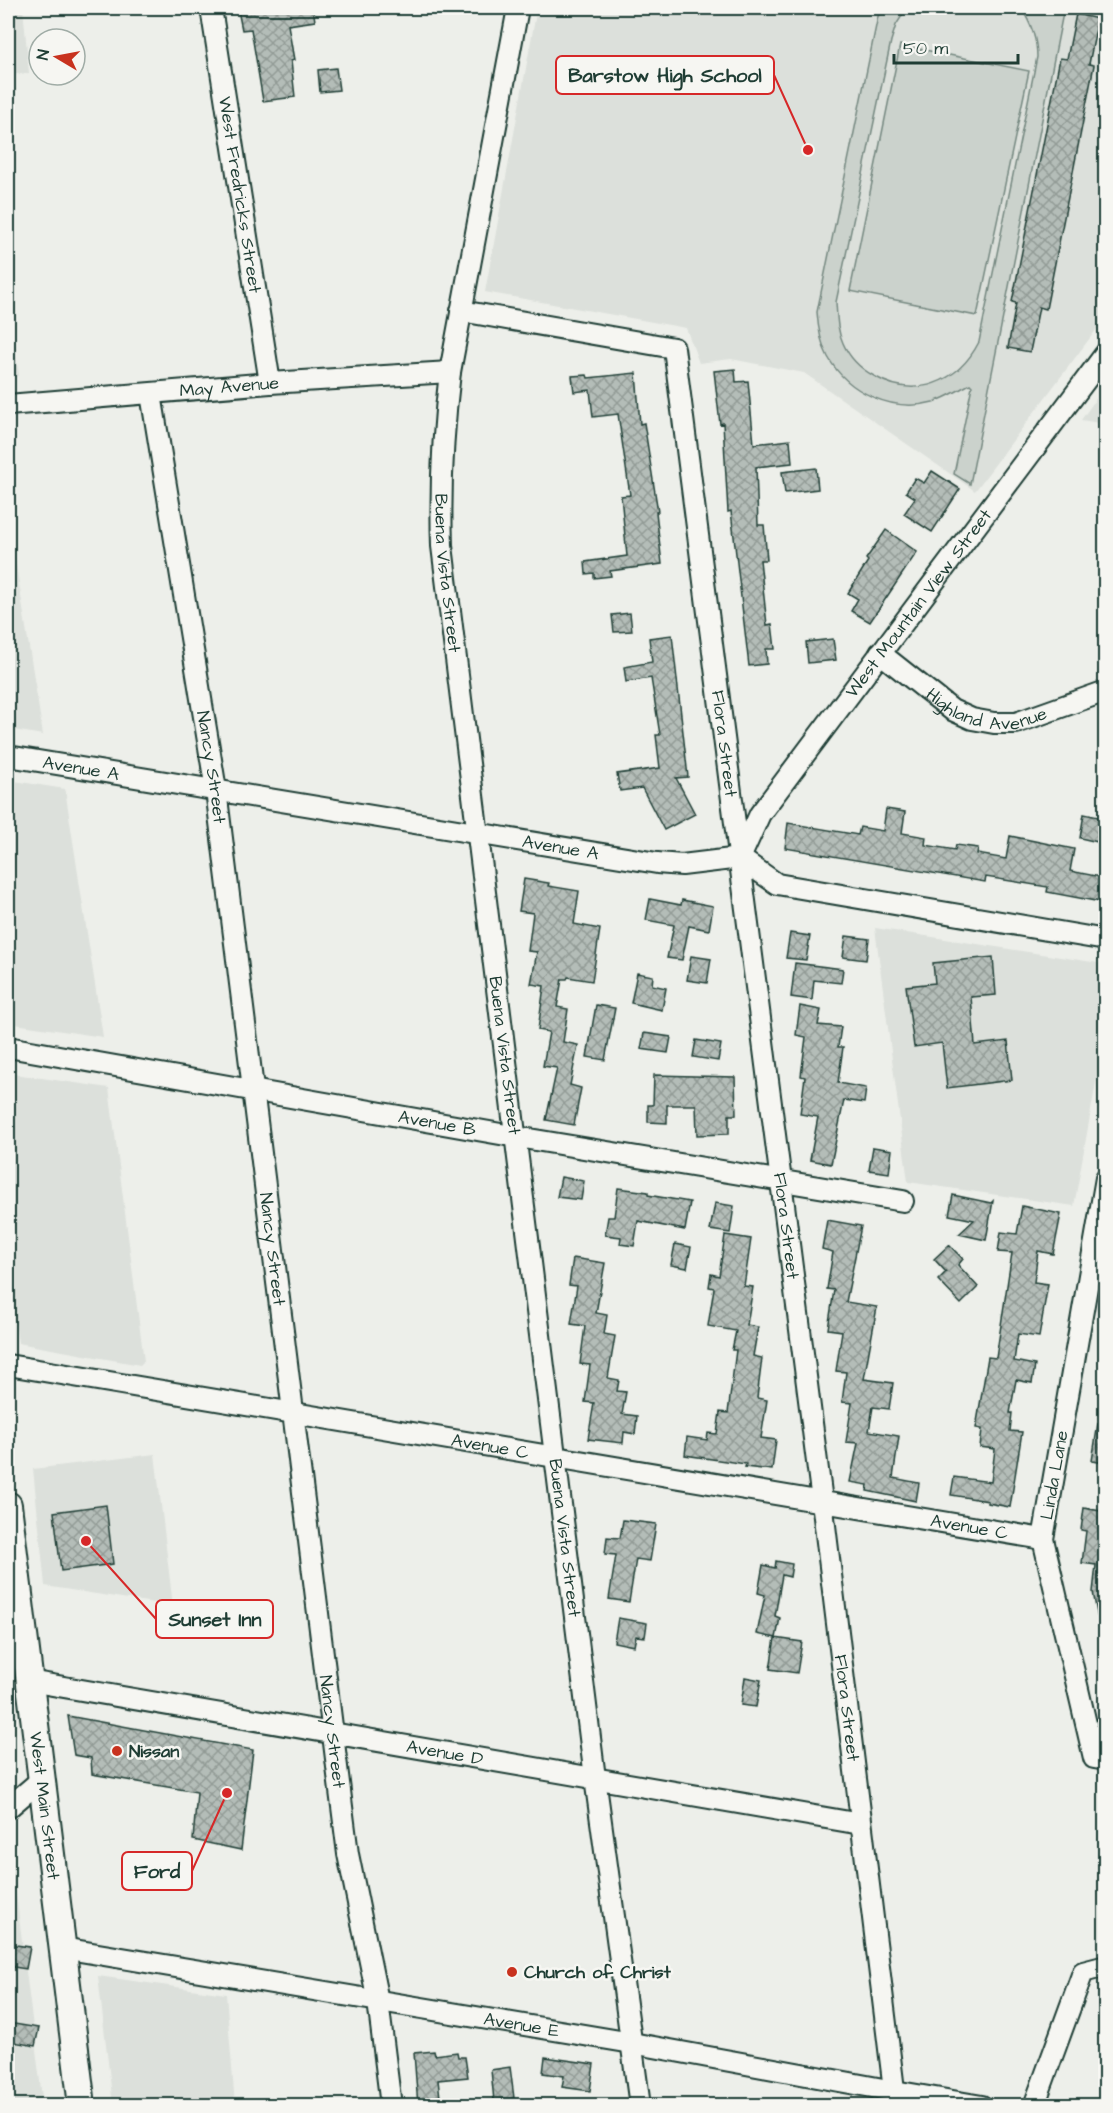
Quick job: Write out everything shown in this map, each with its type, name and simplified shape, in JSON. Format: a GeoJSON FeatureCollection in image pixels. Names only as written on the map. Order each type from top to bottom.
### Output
{"type":"FeatureCollection","features":[{"type":"Feature","properties":{"kind":"main road","name":"West Main Street"},"geometry":{"type":"LineString","coordinates":[[8,1505],[82,2106]]}},
{"type":"Feature","properties":{"kind":"street","name":"West Fredricks Street"},"geometry":{"type":"LineString","coordinates":[[211,8],[270,383]]}},
{"type":"Feature","properties":{"kind":"street","name":"Buena Vista Street"},"geometry":{"type":"LineString","coordinates":[[518,8],[450,372],[443,431],[442,546],[596,1778],[640,2106]]}},
{"type":"Feature","properties":{"kind":"street","name":"Flora Street"},"geometry":{"type":"LineString","coordinates":[[461,311],[674,348],[779,1181],[822,1501],[895,2098]]}},
{"type":"Feature","properties":{"kind":"street","name":"West Mountain View Street"},"geometry":{"type":"LineString","coordinates":[[740,858],[760,814],[1106,353]]}},
{"type":"Feature","properties":{"kind":"street","name":"May Avenue"},"geometry":{"type":"LineString","coordinates":[[8,405],[270,383],[450,372]]}},
{"type":"Feature","properties":{"kind":"street","name":"Nancy Street"},"geometry":{"type":"LineString","coordinates":[[151,394],[216,790],[348,1854],[378,2001],[391,2106]]}},
{"type":"Feature","properties":{"kind":"street","name":"Highland Avenue"},"geometry":{"type":"LineString","coordinates":[[880,653],[952,710],[983,721],[1016,723],[1106,691]]}},
{"type":"Feature","properties":{"kind":"street","name":"Avenue A"},"geometry":{"type":"LineString","coordinates":[[8,756],[657,863],[682,865],[740,858]]}},
{"type":"Feature","properties":{"kind":"street"},"geometry":{"type":"LineString","coordinates":[[740,858],[777,884],[1106,940]]}},
{"type":"Feature","properties":{"kind":"street","name":"Avenue B"},"geometry":{"type":"LineString","coordinates":[[8,1047],[517,1137],[903,1201]]}},
{"type":"Feature","properties":{"kind":"street","name":"Linda Lane"},"geometry":{"type":"LineString","coordinates":[[1106,1178],[1043,1539],[1094,1758],[1106,1760]]}},
{"type":"Feature","properties":{"kind":"street","name":"Avenue C"},"geometry":{"type":"LineString","coordinates":[[8,1365],[1043,1539]]}},
{"type":"Feature","properties":{"kind":"street","name":"Avenue D"},"geometry":{"type":"LineString","coordinates":[[29,1681],[861,1824]]}},
{"type":"Feature","properties":{"kind":"street"},"geometry":{"type":"LineString","coordinates":[[8,1808],[42,1779]]}},
{"type":"Feature","properties":{"kind":"street","name":"Avenue E"},"geometry":{"type":"LineString","coordinates":[[62,1948],[632,2043],[895,2098],[982,2106]]}},
{"type":"Feature","properties":{"kind":"street"},"geometry":{"type":"LineString","coordinates":[[1034,2106],[1083,1972],[1106,1966]]}},
{"type":"Feature","properties":{"kind":"shaded area"},"geometry":{"type":"Polygon","coordinates":[[[8,8],[23,8],[27,73],[8,75],[8,8]]]}},
{"type":"Feature","properties":{"kind":"shaded area"},"geometry":{"type":"Polygon","coordinates":[[[537,8],[1105,8],[1105,318],[975,491],[804,373],[731,359],[699,363],[686,328],[485,292],[537,8]]]}},
{"type":"Feature","properties":{"kind":"shaded area"},"geometry":{"type":"Polygon","coordinates":[[[884,8],[907,8],[896,25],[891,41],[836,302],[837,318],[843,343],[860,366],[889,383],[905,387],[920,387],[947,377],[960,368],[979,342],[1037,57],[1033,31],[1021,8],[1064,8],[970,484],[954,474],[972,386],[970,384],[948,396],[918,405],[903,405],[873,397],[847,381],[837,370],[828,357],[819,329],[817,312],[878,16],[884,8]]]}},
{"type":"Feature","properties":{"kind":"shaded area"},"geometry":{"type":"Polygon","coordinates":[[[900,45],[1029,71],[977,316],[850,291],[900,45]]]}},
{"type":"Feature","properties":{"kind":"shaded area"},"geometry":{"type":"Polygon","coordinates":[[[8,297],[19,376],[8,377],[8,297]]]}},
{"type":"Feature","properties":{"kind":"shaded area"},"geometry":{"type":"Polygon","coordinates":[[[1105,386],[1105,424],[1081,420],[1105,386]]]}},
{"type":"Feature","properties":{"kind":"shaded area"},"geometry":{"type":"Polygon","coordinates":[[[8,514],[43,735],[8,729],[8,514]]]}},
{"type":"Feature","properties":{"kind":"shaded area"},"geometry":{"type":"Polygon","coordinates":[[[8,780],[65,789],[103,1037],[8,1023],[8,780]]]}},
{"type":"Feature","properties":{"kind":"shaded area"},"geometry":{"type":"Polygon","coordinates":[[[875,928],[1105,964],[1105,1032],[1074,1206],[908,1182],[875,928]]]}},
{"type":"Feature","properties":{"kind":"shaded area"},"geometry":{"type":"Polygon","coordinates":[[[8,1073],[109,1088],[144,1361],[140,1365],[18,1343],[8,1274],[8,1073]]]}},
{"type":"Feature","properties":{"kind":"shaded area"},"geometry":{"type":"Polygon","coordinates":[[[155,1454],[173,1606],[45,1586],[33,1469],[155,1454]]]}},
{"type":"Feature","properties":{"kind":"shaded area"},"geometry":{"type":"Polygon","coordinates":[[[8,1831],[43,2105],[8,2105],[8,1831]]]}},
{"type":"Feature","properties":{"kind":"shaded area"},"geometry":{"type":"Polygon","coordinates":[[[98,1976],[226,1994],[235,2105],[113,2105],[98,1976]]]}},
{"type":"Feature","properties":{"kind":"building"},"geometry":{"type":"Polygon","coordinates":[[[313,8],[315,21],[288,25],[294,60],[291,61],[295,97],[263,101],[251,29],[242,30],[238,10],[313,8]]]}},
{"type":"Feature","properties":{"kind":"building"},"geometry":{"type":"Polygon","coordinates":[[[1076,14],[1098,19],[1089,64],[1094,65],[1046,309],[1039,307],[1030,352],[1008,348],[1016,303],[1012,302],[1060,58],[1067,59],[1076,14]]]}},
{"type":"Feature","properties":{"kind":"building"},"geometry":{"type":"Polygon","coordinates":[[[336,68],[339,90],[320,92],[318,70],[336,68]]]}},
{"type":"Feature","properties":{"kind":"building"},"geometry":{"type":"Polygon","coordinates":[[[735,369],[736,382],[748,381],[754,444],[790,440],[792,463],[756,467],[758,525],[764,525],[767,560],[760,560],[767,625],[772,624],[775,649],[766,649],[767,664],[749,666],[731,511],[728,512],[723,423],[720,424],[714,371],[735,369]]]}},
{"type":"Feature","properties":{"kind":"building"},"geometry":{"type":"Polygon","coordinates":[[[636,373],[640,424],[644,423],[658,512],[656,512],[662,564],[610,571],[611,576],[594,578],[594,573],[586,574],[585,562],[627,556],[621,496],[630,495],[618,414],[593,417],[590,390],[574,392],[572,376],[587,375],[588,378],[636,373]]]}},
{"type":"Feature","properties":{"kind":"building"},"geometry":{"type":"Polygon","coordinates":[[[816,468],[818,489],[785,493],[782,472],[816,468]]]}},
{"type":"Feature","properties":{"kind":"building"},"geometry":{"type":"Polygon","coordinates":[[[932,471],[960,489],[932,532],[904,514],[915,498],[906,492],[915,478],[924,483],[932,471]]]}},
{"type":"Feature","properties":{"kind":"building"},"geometry":{"type":"Polygon","coordinates":[[[886,530],[917,552],[870,622],[851,611],[858,599],[848,593],[868,561],[866,559],[886,530]]]}},
{"type":"Feature","properties":{"kind":"building"},"geometry":{"type":"Polygon","coordinates":[[[630,613],[632,631],[614,632],[612,615],[630,613]]]}},
{"type":"Feature","properties":{"kind":"building"},"geometry":{"type":"Polygon","coordinates":[[[672,635],[688,777],[676,778],[695,814],[664,830],[642,788],[620,791],[617,774],[660,768],[656,735],[660,735],[651,678],[626,682],[624,667],[652,662],[649,638],[672,635]]]}},
{"type":"Feature","properties":{"kind":"building"},"geometry":{"type":"Polygon","coordinates":[[[833,639],[836,660],[808,663],[806,642],[833,639]]]}},
{"type":"Feature","properties":{"kind":"building"},"geometry":{"type":"Polygon","coordinates":[[[886,809],[905,812],[902,833],[926,837],[925,845],[955,850],[956,845],[978,848],[977,854],[1006,859],[1010,836],[1074,849],[1070,871],[1106,878],[1106,903],[1047,892],[1048,887],[986,877],[985,882],[785,848],[788,823],[858,835],[860,827],[883,831],[886,809]]]}},
{"type":"Feature","properties":{"kind":"building"},"geometry":{"type":"Polygon","coordinates":[[[1084,814],[1103,818],[1098,842],[1080,838],[1084,814]]]}},
{"type":"Feature","properties":{"kind":"building"},"geometry":{"type":"Polygon","coordinates":[[[524,879],[579,891],[574,924],[600,929],[592,981],[568,977],[562,979],[557,1007],[568,1009],[563,1042],[578,1045],[570,1085],[581,1088],[574,1125],[546,1120],[557,1068],[543,1066],[549,1032],[538,1030],[544,986],[531,984],[537,952],[528,951],[533,913],[519,911],[524,879]]]}},
{"type":"Feature","properties":{"kind":"building"},"geometry":{"type":"Polygon","coordinates":[[[650,899],[681,905],[682,900],[713,906],[709,930],[689,926],[682,960],[667,958],[674,925],[646,920],[650,899]]]}},
{"type":"Feature","properties":{"kind":"building"},"geometry":{"type":"Polygon","coordinates":[[[790,933],[810,936],[806,960],[786,958],[790,933]]]}},
{"type":"Feature","properties":{"kind":"building"},"geometry":{"type":"Polygon","coordinates":[[[846,936],[869,939],[866,960],[843,957],[846,936]]]}},
{"type":"Feature","properties":{"kind":"building"},"geometry":{"type":"Polygon","coordinates":[[[691,956],[711,959],[707,983],[687,980],[691,956]]]}},
{"type":"Feature","properties":{"kind":"building"},"geometry":{"type":"Polygon","coordinates":[[[993,957],[996,995],[971,997],[975,1045],[1008,1041],[1012,1080],[947,1088],[942,1043],[914,1047],[906,986],[935,983],[933,963],[993,957]]]}},
{"type":"Feature","properties":{"kind":"building"},"geometry":{"type":"Polygon","coordinates":[[[795,963],[843,969],[841,983],[814,980],[812,1000],[791,997],[795,963]]]}},
{"type":"Feature","properties":{"kind":"building"},"geometry":{"type":"Polygon","coordinates":[[[637,973],[653,976],[652,985],[666,988],[662,1010],[631,1003],[637,973]]]}},
{"type":"Feature","properties":{"kind":"building"},"geometry":{"type":"Polygon","coordinates":[[[596,1005],[615,1008],[605,1060],[587,1057],[596,1005]]]}},
{"type":"Feature","properties":{"kind":"building"},"geometry":{"type":"Polygon","coordinates":[[[800,1006],[821,1010],[818,1025],[841,1027],[838,1047],[843,1047],[838,1083],[866,1088],[864,1103],[844,1100],[831,1164],[810,1160],[818,1117],[800,1114],[805,1077],[801,1076],[806,1037],[796,1035],[800,1006]]]}},
{"type":"Feature","properties":{"kind":"building"},"geometry":{"type":"Polygon","coordinates":[[[644,1033],[671,1037],[668,1053],[641,1049],[644,1033]]]}},
{"type":"Feature","properties":{"kind":"building"},"geometry":{"type":"Polygon","coordinates":[[[696,1040],[721,1044],[718,1061],[693,1057],[696,1040]]]}},
{"type":"Feature","properties":{"kind":"building"},"geometry":{"type":"Polygon","coordinates":[[[654,1075],[735,1077],[736,1115],[729,1115],[729,1134],[697,1135],[696,1105],[667,1105],[667,1123],[648,1122],[648,1105],[653,1105],[654,1075]]]}},
{"type":"Feature","properties":{"kind":"building"},"geometry":{"type":"Polygon","coordinates":[[[873,1147],[892,1150],[889,1173],[869,1170],[873,1147]]]}},
{"type":"Feature","properties":{"kind":"building"},"geometry":{"type":"Polygon","coordinates":[[[561,1177],[584,1181],[581,1200],[557,1197],[561,1177]]]}},
{"type":"Feature","properties":{"kind":"building"},"geometry":{"type":"Polygon","coordinates":[[[618,1188],[690,1202],[685,1230],[638,1221],[634,1246],[620,1244],[621,1237],[605,1235],[608,1217],[614,1217],[618,1188]]]}},
{"type":"Feature","properties":{"kind":"building"},"geometry":{"type":"Polygon","coordinates":[[[953,1195],[991,1203],[993,1201],[986,1240],[959,1234],[974,1220],[949,1215],[953,1195]]]}},
{"type":"Feature","properties":{"kind":"building"},"geometry":{"type":"Polygon","coordinates":[[[715,1203],[734,1206],[730,1233],[710,1230],[715,1203]]]}},
{"type":"Feature","properties":{"kind":"building"},"geometry":{"type":"Polygon","coordinates":[[[1022,1206],[1061,1214],[1053,1254],[1038,1251],[1034,1282],[1048,1284],[1039,1337],[1018,1334],[1014,1361],[1035,1365],[1032,1383],[1016,1380],[1010,1413],[1012,1413],[1010,1431],[1022,1432],[1010,1507],[951,1495],[954,1477],[991,1482],[995,1449],[980,1447],[982,1429],[976,1428],[988,1357],[996,1358],[1012,1253],[998,1252],[1001,1232],[1017,1234],[1022,1206]]]}},
{"type":"Feature","properties":{"kind":"building"},"geometry":{"type":"Polygon","coordinates":[[[827,1220],[861,1226],[846,1302],[877,1307],[864,1379],[893,1383],[889,1409],[873,1407],[869,1431],[899,1436],[893,1478],[919,1483],[916,1501],[867,1491],[868,1485],[850,1482],[858,1443],[846,1442],[852,1403],[842,1402],[846,1372],[836,1371],[842,1331],[828,1329],[834,1290],[827,1289],[833,1252],[822,1249],[827,1220]]]}},
{"type":"Feature","properties":{"kind":"building"},"geometry":{"type":"Polygon","coordinates":[[[725,1235],[751,1239],[744,1286],[753,1287],[747,1325],[758,1327],[753,1356],[762,1358],[757,1398],[767,1400],[761,1438],[776,1440],[772,1470],[685,1455],[687,1437],[707,1440],[708,1433],[717,1434],[720,1412],[728,1413],[736,1350],[732,1350],[736,1331],[708,1326],[714,1288],[709,1287],[711,1274],[719,1276],[725,1235]]]}},
{"type":"Feature","properties":{"kind":"building"},"geometry":{"type":"Polygon","coordinates":[[[675,1244],[691,1247],[687,1268],[671,1265],[675,1244]]]}},
{"type":"Feature","properties":{"kind":"building"},"geometry":{"type":"Polygon","coordinates":[[[949,1245],[963,1259],[958,1265],[978,1287],[961,1304],[938,1280],[946,1272],[934,1259],[949,1245]]]}},
{"type":"Feature","properties":{"kind":"building"},"geometry":{"type":"Polygon","coordinates":[[[573,1258],[605,1263],[596,1313],[607,1315],[604,1334],[615,1336],[608,1378],[619,1380],[617,1391],[626,1392],[622,1414],[637,1416],[635,1434],[624,1432],[623,1443],[588,1439],[594,1403],[585,1402],[590,1365],[580,1364],[585,1326],[571,1324],[577,1286],[569,1285],[573,1258]]]}},
{"type":"Feature","properties":{"kind":"building"},"geometry":{"type":"Polygon","coordinates":[[[1098,1423],[1106,1424],[1106,1463],[1092,1461],[1098,1423]]]}},
{"type":"Feature","properties":{"kind":"building"},"geometry":{"type":"Polygon","coordinates":[[[106,1505],[113,1564],[61,1571],[54,1512],[106,1505]]]}},
{"type":"Feature","properties":{"kind":"building"},"geometry":{"type":"Polygon","coordinates":[[[1084,1508],[1106,1512],[1106,1623],[1099,1624],[1093,1592],[1096,1565],[1082,1563],[1086,1531],[1081,1530],[1084,1508]]]}},
{"type":"Feature","properties":{"kind":"building"},"geometry":{"type":"Polygon","coordinates":[[[623,1520],[656,1524],[650,1561],[636,1559],[629,1602],[609,1599],[616,1555],[605,1554],[607,1537],[620,1538],[623,1520]]]}},
{"type":"Feature","properties":{"kind":"building"},"geometry":{"type":"Polygon","coordinates":[[[776,1561],[792,1564],[790,1577],[782,1575],[775,1616],[780,1618],[776,1638],[757,1634],[765,1595],[758,1593],[763,1565],[775,1568],[776,1561]]]}},
{"type":"Feature","properties":{"kind":"building"},"geometry":{"type":"Polygon","coordinates":[[[618,1618],[647,1623],[645,1637],[636,1636],[634,1646],[614,1642],[618,1618]]]}},
{"type":"Feature","properties":{"kind":"building"},"geometry":{"type":"Polygon","coordinates":[[[775,1638],[802,1642],[797,1673],[770,1669],[775,1638]]]}},
{"type":"Feature","properties":{"kind":"building"},"geometry":{"type":"Polygon","coordinates":[[[745,1677],[761,1680],[756,1707],[741,1705],[745,1677]]]}},
{"type":"Feature","properties":{"kind":"building"},"geometry":{"type":"Polygon","coordinates":[[[68,1716],[253,1750],[241,1850],[193,1840],[197,1792],[92,1774],[91,1758],[74,1755],[68,1716]]]}},
{"type":"Feature","properties":{"kind":"building"},"geometry":{"type":"Polygon","coordinates":[[[8,1944],[30,1947],[26,1969],[8,1966],[8,1944]]]}},
{"type":"Feature","properties":{"kind":"building"},"geometry":{"type":"Polygon","coordinates":[[[8,2023],[39,2028],[35,2046],[8,2041],[8,2023]]]}},
{"type":"Feature","properties":{"kind":"building"},"geometry":{"type":"Polygon","coordinates":[[[434,2051],[435,2055],[457,2052],[458,2057],[465,2057],[468,2077],[438,2080],[441,2106],[418,2106],[414,2053],[434,2051]]]}},
{"type":"Feature","properties":{"kind":"building"},"geometry":{"type":"Polygon","coordinates":[[[545,2057],[594,2064],[590,2091],[562,2087],[564,2076],[543,2073],[545,2057]]]}},
{"type":"Feature","properties":{"kind":"building"},"geometry":{"type":"Polygon","coordinates":[[[510,2067],[514,2098],[494,2101],[491,2070],[510,2067]]]}},
{"type":"Feature","properties":{"kind":"place","name":"Barstow High School"},"geometry":{"type":"Point","coordinates":[808,150]}},
{"type":"Feature","properties":{"kind":"place","name":"Sunset Inn"},"geometry":{"type":"Point","coordinates":[86,1541]}},
{"type":"Feature","properties":{"kind":"place","name":"Nissan"},"geometry":{"type":"Point","coordinates":[117,1751]}},
{"type":"Feature","properties":{"kind":"place","name":"Ford"},"geometry":{"type":"Point","coordinates":[227,1793]}},
{"type":"Feature","properties":{"kind":"place","name":"Church of Christ"},"geometry":{"type":"Point","coordinates":[512,1972]}}]}
